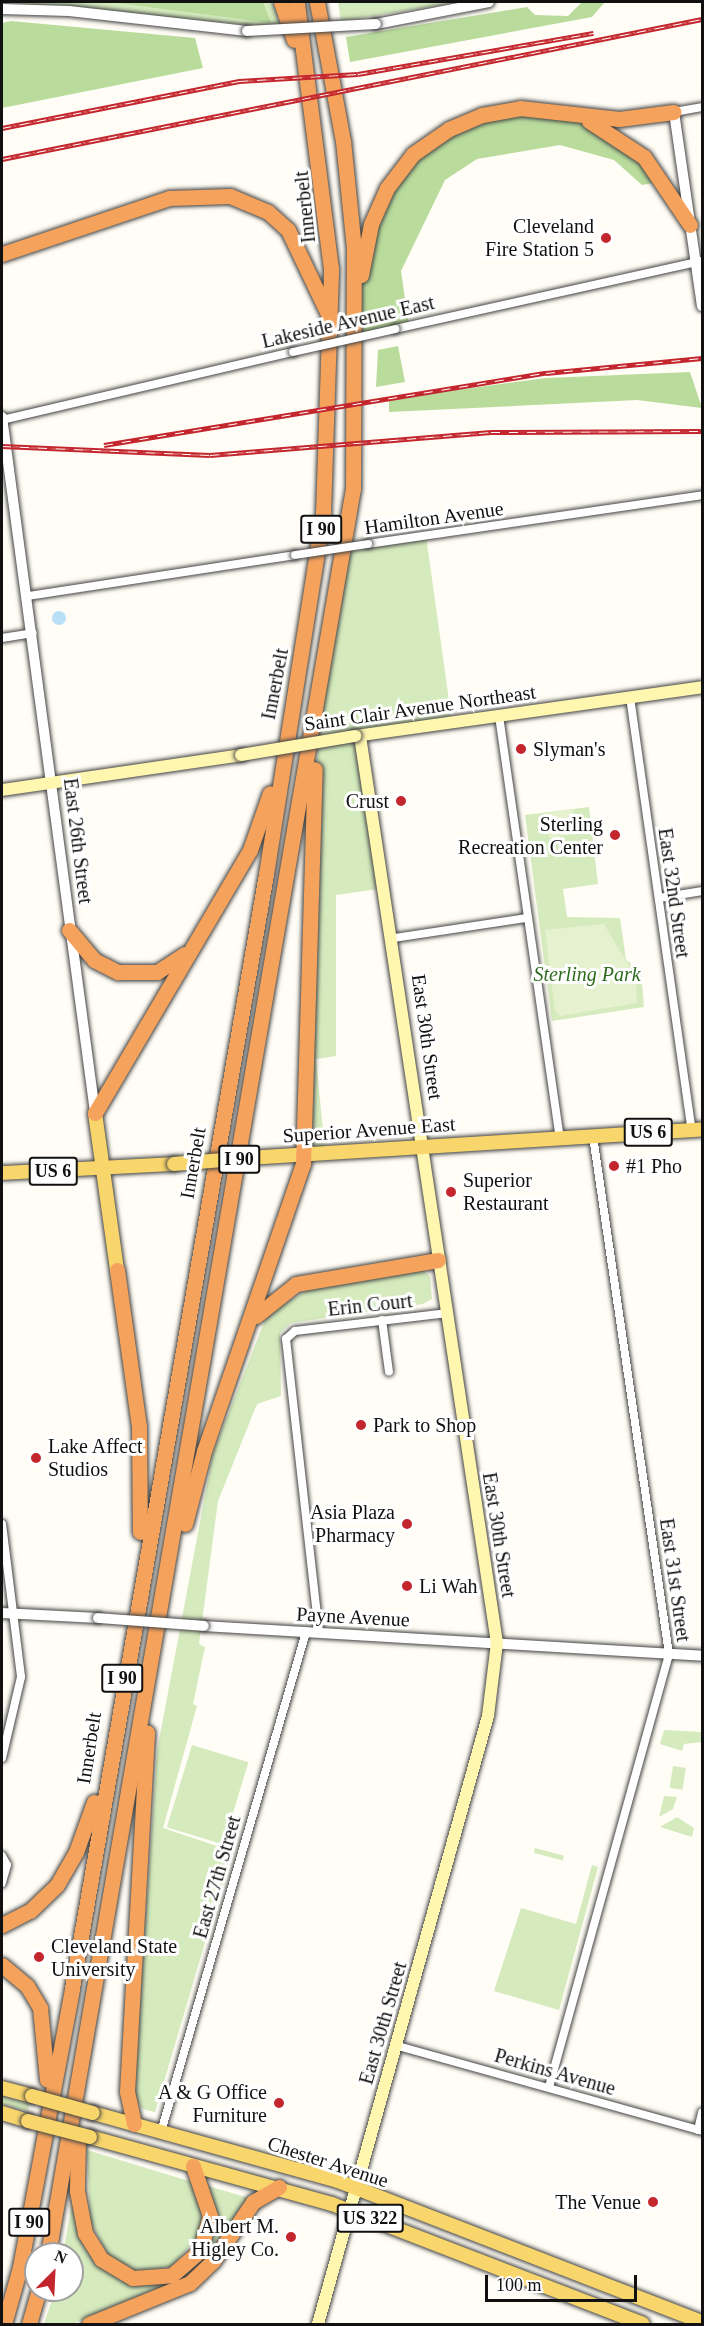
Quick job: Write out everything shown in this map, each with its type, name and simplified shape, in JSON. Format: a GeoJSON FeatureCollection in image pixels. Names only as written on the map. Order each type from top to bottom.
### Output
{"type":"FeatureCollection","features":[{"type":"Feature","properties":{"kind":"highway"},"geometry":{"type":"LineString","coordinates":[[281,2],[312,100]]}},
{"type":"Feature","properties":{"kind":"highway","name":"Innerbelt"},"geometry":{"type":"LineString","coordinates":[[4,2325],[48,2118],[323,513],[333,323],[328,222],[297,2]]}},
{"type":"Feature","properties":{"kind":"highway","name":"I 90"},"geometry":{"type":"LineString","coordinates":[[50,2242],[79,2096],[147,1691],[319,711],[353,489],[356,305],[343,141],[317,2]]}},
{"type":"Feature","properties":{"kind":"highway"},"geometry":{"type":"LineString","coordinates":[[356,305],[377,206],[421,147],[459,123],[494,111],[533,108],[578,116],[619,119],[674,112]]}},
{"type":"Feature","properties":{"kind":"highway"},"geometry":{"type":"LineString","coordinates":[[578,116],[611,132],[644,157],[690,225]]}},
{"type":"Feature","properties":{"kind":"highway"},"geometry":{"type":"LineString","coordinates":[[2,254],[169,198],[230,196],[260,208],[288,230],[333,323]]}},
{"type":"Feature","properties":{"kind":"highway"},"geometry":{"type":"LineString","coordinates":[[162,1608],[204,1451],[248,1329],[304,1153],[301,1100],[319,711]]}},
{"type":"Feature","properties":{"kind":"highway"},"geometry":{"type":"LineString","coordinates":[[95,1113],[256,838],[287,733]]}},
{"type":"Feature","properties":{"kind":"highway"},"geometry":{"type":"LineString","coordinates":[[69,930],[94,960],[130,975],[170,966],[196,943]]}},
{"type":"Feature","properties":{"kind":"highway"},"geometry":{"type":"LineString","coordinates":[[248,1329],[272,1299],[296,1284],[438,1260]]}},
{"type":"Feature","properties":{"kind":"highway"},"geometry":{"type":"LineString","coordinates":[[117,1270],[142,1465],[136,1600]]}},
{"type":"Feature","properties":{"kind":"highway"},"geometry":{"type":"LineString","coordinates":[[134,2124],[128,2092],[147,1691]]}},
{"type":"Feature","properties":{"kind":"highway"},"geometry":{"type":"LineString","coordinates":[[2,1925],[42,1901],[69,1866],[109,1756]]}},
{"type":"Feature","properties":{"kind":"highway"},"geometry":{"type":"LineString","coordinates":[[2,1965],[27,1986],[44,2019],[48,2118]]}},
{"type":"Feature","properties":{"kind":"highway"},"geometry":{"type":"LineString","coordinates":[[79,2096],[80,2210],[91,2246],[116,2271],[133,2278],[163,2278],[185,2268],[200,2251],[210,2216],[193,2166]]}},
{"type":"Feature","properties":{"kind":"highway"},"geometry":{"type":"LineString","coordinates":[[89,2325],[190,2283],[213,2261],[254,2202],[279,2187]]}},
{"type":"Feature","properties":{"kind":"highway"},"geometry":{"type":"LineString","coordinates":[[29,2325],[36,2302]]}},
{"type":"Feature","properties":{"kind":"main road","name":"Saint Clair Avenue Northeast"},"geometry":{"type":"LineString","coordinates":[[2,790],[702,687]]}},
{"type":"Feature","properties":{"kind":"main road","name":"East 30th Street"},"geometry":{"type":"LineString","coordinates":[[318,2325],[398,2046],[488,1716],[497,1643],[448,1313],[438,1260],[394,938],[358,736]]}},
{"type":"Feature","properties":{"kind":"main road","name":"East 26th Street"},"geometry":{"type":"LineString","coordinates":[[95,1113],[117,1270]]}},
{"type":"Feature","properties":{"kind":"main road","name":"Superior Avenue East"},"geometry":{"type":"LineString","coordinates":[[2,1173],[104,1170],[422,1144],[560,1139],[697,1129]]}},
{"type":"Feature","properties":{"kind":"main road","name":"Chester Avenue"},"geometry":{"type":"LineString","coordinates":[[2,2088],[356,2189],[702,2322]]}},
{"type":"Feature","properties":{"kind":"main road","name":"Chester Avenue"},"geometry":{"type":"LineString","coordinates":[[2,2113],[193,2166],[279,2187],[643,2325]]}},
{"type":"Feature","properties":{"kind":"street"},"geometry":{"type":"LineString","coordinates":[[2,9],[59,10],[247,31],[376,24],[489,2]]}},
{"type":"Feature","properties":{"kind":"street"},"geometry":{"type":"LineString","coordinates":[[702,107],[674,112],[690,225],[699,261],[702,306]]}},
{"type":"Feature","properties":{"kind":"street","name":"Lakeside Avenue East"},"geometry":{"type":"LineString","coordinates":[[2,418],[699,261]]}},
{"type":"Feature","properties":{"kind":"street","name":"East 26th Street"},"geometry":{"type":"LineString","coordinates":[[2,418],[6,486],[28,596],[69,930],[95,1113]]}},
{"type":"Feature","properties":{"kind":"street","name":"Hamilton Avenue"},"geometry":{"type":"LineString","coordinates":[[28,596],[702,495]]}},
{"type":"Feature","properties":{"kind":"street"},"geometry":{"type":"LineString","coordinates":[[2,638],[33,633]]}},
{"type":"Feature","properties":{"kind":"street","name":"East 32nd Street"},"geometry":{"type":"LineString","coordinates":[[630,697],[659,898],[697,1129]]}},
{"type":"Feature","properties":{"kind":"street"},"geometry":{"type":"LineString","coordinates":[[499,716],[560,1139]]}},
{"type":"Feature","properties":{"kind":"street"},"geometry":{"type":"LineString","coordinates":[[659,898],[702,891]]}},
{"type":"Feature","properties":{"kind":"street"},"geometry":{"type":"LineString","coordinates":[[394,938],[527,918]]}},
{"type":"Feature","properties":{"kind":"street","name":"East 31st Street"},"geometry":{"type":"LineString","coordinates":[[549,2088],[669,1654],[593,1136]]}},
{"type":"Feature","properties":{"kind":"street","name":"Erin Court"},"geometry":{"type":"LineString","coordinates":[[320,1633],[284,1347],[295,1330],[448,1313]]}},
{"type":"Feature","properties":{"kind":"street"},"geometry":{"type":"LineString","coordinates":[[382,1320],[389,1372]]}},
{"type":"Feature","properties":{"kind":"street"},"geometry":{"type":"LineString","coordinates":[[2,1524],[15,1614],[21,1677],[2,1758]]}},
{"type":"Feature","properties":{"kind":"street","name":"Payne Avenue"},"geometry":{"type":"LineString","coordinates":[[2,1613],[702,1656]]}},
{"type":"Feature","properties":{"kind":"street","name":"East 27th Street"},"geometry":{"type":"LineString","coordinates":[[160,2132],[306,1632]]}},
{"type":"Feature","properties":{"kind":"street"},"geometry":{"type":"LineString","coordinates":[[2,1856],[7,1872],[2,1883]]}},
{"type":"Feature","properties":{"kind":"street","name":"Perkins Avenue"},"geometry":{"type":"LineString","coordinates":[[398,2046],[700,2130]]}},
{"type":"Feature","properties":{"kind":"street"},"geometry":{"type":"LineString","coordinates":[[700,2130],[702,2112]]}},
{"type":"Feature","properties":{"kind":"green space"},"geometry":{"type":"Polygon","coordinates":[[[2,2],[272,2],[279,24],[261,26],[2,2]]]}},
{"type":"Feature","properties":{"kind":"green space"},"geometry":{"type":"Polygon","coordinates":[[[110,2],[263,2],[271,23],[110,2]]]}},
{"type":"Feature","properties":{"kind":"green space"},"geometry":{"type":"Polygon","coordinates":[[[338,2],[459,2],[341,21],[338,2]]]}},
{"type":"Feature","properties":{"kind":"green space"},"geometry":{"type":"Polygon","coordinates":[[[582,2],[616,2],[604,3],[592,17],[350,62],[346,37],[527,7],[535,15],[568,16],[582,2]]]}},
{"type":"Feature","properties":{"kind":"green space"},"geometry":{"type":"Polygon","coordinates":[[[11,21],[195,38],[203,68],[2,108],[2,23],[11,21]]]}},
{"type":"Feature","properties":{"kind":"green space"},"geometry":{"type":"Polygon","coordinates":[[[482,115],[578,116],[663,181],[642,185],[614,160],[560,145],[477,159],[445,180],[401,271],[409,326],[359,337],[356,305],[368,233],[406,162],[482,115]]]}},
{"type":"Feature","properties":{"kind":"green space"},"geometry":{"type":"Polygon","coordinates":[[[398,346],[405,382],[376,387],[378,350],[398,346]]]}},
{"type":"Feature","properties":{"kind":"green space"},"geometry":{"type":"Polygon","coordinates":[[[690,372],[702,408],[637,400],[389,412],[389,399],[546,378],[690,372]]]}},
{"type":"Feature","properties":{"kind":"green space"},"geometry":{"type":"Polygon","coordinates":[[[426,536],[452,722],[360,736],[385,888],[336,895],[336,1056],[316,1059],[325,1151],[304,1153],[319,711],[346,548],[426,536]]]}},
{"type":"Feature","properties":{"kind":"green space","name":"Sterling Park"},"geometry":{"type":"Polygon","coordinates":[[[589,807],[598,884],[563,889],[567,917],[620,918],[626,960],[641,971],[644,1007],[552,1021],[525,815],[589,807]]]}},
{"type":"Feature","properties":{"kind":"green space"},"geometry":{"type":"Polygon","coordinates":[[[573,809],[577,834],[549,838],[545,813],[573,809]]]}},
{"type":"Feature","properties":{"kind":"green space"},"geometry":{"type":"Polygon","coordinates":[[[604,924],[636,978],[637,1003],[560,1016],[555,1010],[545,930],[604,924]]]}},
{"type":"Feature","properties":{"kind":"green space"},"geometry":{"type":"Polygon","coordinates":[[[419,1268],[430,1276],[432,1299],[423,1304],[291,1323],[280,1333],[281,1396],[257,1404],[218,1501],[199,1644],[205,1647],[193,1704],[197,1706],[163,1828],[232,1851],[155,2112],[142,2109],[134,2095],[157,1751],[213,1453],[267,1315],[312,1287],[419,1268]]]}},
{"type":"Feature","properties":{"kind":"green space"},"geometry":{"type":"Polygon","coordinates":[[[664,1730],[702,1732],[702,1742],[684,1744],[682,1751],[660,1744],[664,1730]]]}},
{"type":"Feature","properties":{"kind":"green space"},"geometry":{"type":"Polygon","coordinates":[[[192,1745],[248,1762],[223,1844],[167,1827],[192,1745]]]}},
{"type":"Feature","properties":{"kind":"green space"},"geometry":{"type":"Polygon","coordinates":[[[673,1766],[686,1768],[682,1790],[670,1788],[673,1766]]]}},
{"type":"Feature","properties":{"kind":"green space"},"geometry":{"type":"Polygon","coordinates":[[[664,1796],[677,1797],[673,1809],[659,1817],[664,1796]]]}},
{"type":"Feature","properties":{"kind":"green space"},"geometry":{"type":"Polygon","coordinates":[[[677,1817],[694,1828],[692,1837],[660,1827],[677,1817]]]}},
{"type":"Feature","properties":{"kind":"green space"},"geometry":{"type":"Polygon","coordinates":[[[535,1848],[564,1856],[563,1861],[534,1853],[535,1848]]]}},
{"type":"Feature","properties":{"kind":"green space"},"geometry":{"type":"Polygon","coordinates":[[[592,1865],[598,1867],[559,2010],[494,1991],[521,1908],[576,1924],[592,1865]]]}},
{"type":"Feature","properties":{"kind":"green space"},"geometry":{"type":"Polygon","coordinates":[[[2,2096],[29,2104],[28,2111],[2,2104],[2,2096]]]}},
{"type":"Feature","properties":{"kind":"green space"},"geometry":{"type":"Polygon","coordinates":[[[87,2150],[192,2182],[202,2211],[200,2233],[172,2267],[134,2271],[110,2259],[90,2220],[87,2150]]]}},
{"type":"Feature","properties":{"kind":"green space"},"geometry":{"type":"Polygon","coordinates":[[[208,2186],[249,2198],[192,2275],[72,2324],[44,2324],[51,2302],[84,2302],[84,2242],[65,2242],[72,2203],[97,2264],[121,2281],[158,2285],[187,2273],[208,2249],[216,2214],[208,2186]]]}},
{"type":"Feature","properties":{"kind":"water"},"geometry":{"type":"Polygon","coordinates":[[[59,611],[64,613],[66,618],[64,623],[59,625],[54,623],[52,618],[54,613],[59,611]]]}},
{"type":"Feature","properties":{"kind":"railway"},"geometry":{"type":"LineString","coordinates":[[2,159],[702,19]]}},
{"type":"Feature","properties":{"kind":"railway"},"geometry":{"type":"LineString","coordinates":[[2,128],[239,81],[358,74],[593,33]]}},
{"type":"Feature","properties":{"kind":"railway"},"geometry":{"type":"LineString","coordinates":[[104,445],[546,373],[702,358]]}},
{"type":"Feature","properties":{"kind":"railway"},"geometry":{"type":"LineString","coordinates":[[2,446],[210,455],[491,432],[702,431]]}},
{"type":"Feature","properties":{"kind":"place","name":"Cleveland Fire Station 5"},"geometry":{"type":"Point","coordinates":[606,238]}},
{"type":"Feature","properties":{"kind":"place","name":"Slyman's"},"geometry":{"type":"Point","coordinates":[521,749]}},
{"type":"Feature","properties":{"kind":"place","name":"Crust"},"geometry":{"type":"Point","coordinates":[401,801]}},
{"type":"Feature","properties":{"kind":"place","name":"Sterling Recreation Center"},"geometry":{"type":"Point","coordinates":[615,835]}},
{"type":"Feature","properties":{"kind":"place","name":"#1 Pho"},"geometry":{"type":"Point","coordinates":[614,1166]}},
{"type":"Feature","properties":{"kind":"place","name":"Superior Restaurant"},"geometry":{"type":"Point","coordinates":[451,1192]}},
{"type":"Feature","properties":{"kind":"place","name":"Park to Shop"},"geometry":{"type":"Point","coordinates":[361,1425]}},
{"type":"Feature","properties":{"kind":"place","name":"Lake Affect Studios"},"geometry":{"type":"Point","coordinates":[36,1458]}},
{"type":"Feature","properties":{"kind":"place","name":"Asia Plaza Pharmacy"},"geometry":{"type":"Point","coordinates":[407,1524]}},
{"type":"Feature","properties":{"kind":"place","name":"Li Wah"},"geometry":{"type":"Point","coordinates":[407,1586]}},
{"type":"Feature","properties":{"kind":"place","name":"Cleveland State University"},"geometry":{"type":"Point","coordinates":[39,1957]}},
{"type":"Feature","properties":{"kind":"place","name":"A & G Office Furniture"},"geometry":{"type":"Point","coordinates":[279,2103]}},
{"type":"Feature","properties":{"kind":"place","name":"The Venue"},"geometry":{"type":"Point","coordinates":[653,2202]}},
{"type":"Feature","properties":{"kind":"place","name":"Albert M. Higley Co."},"geometry":{"type":"Point","coordinates":[291,2237]}}]}
